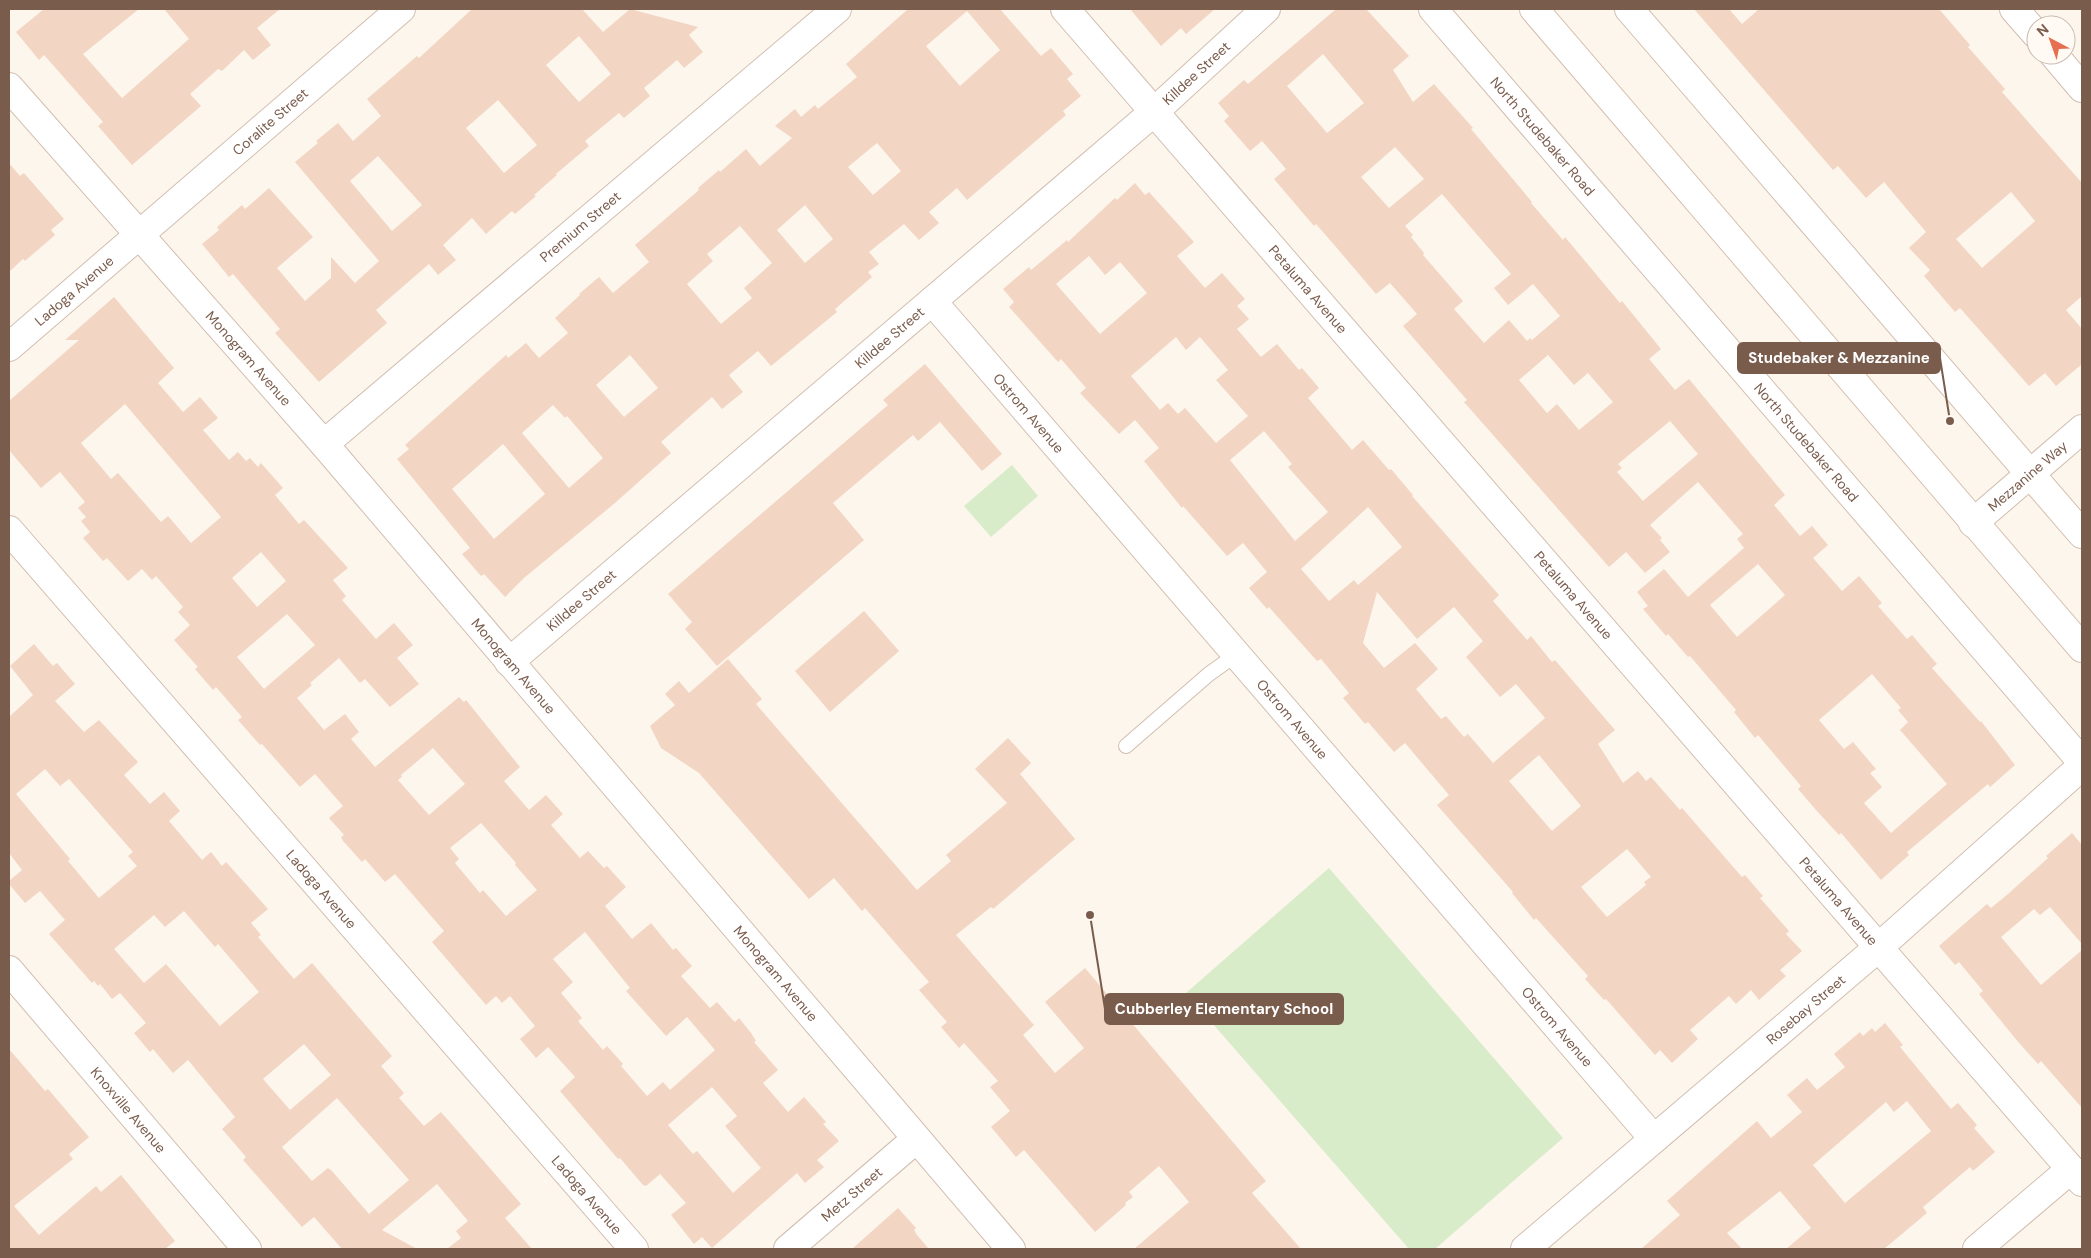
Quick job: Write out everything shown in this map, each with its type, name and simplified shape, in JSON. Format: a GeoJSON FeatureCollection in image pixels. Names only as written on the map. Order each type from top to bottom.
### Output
{"type":"FeatureCollection","features":[{"type":"Feature","properties":{"kind":"street","name":"Coralite Street"},"geometry":{"type":"LineString","coordinates":[[139,235],[401,9]]}},
{"type":"Feature","properties":{"kind":"street","name":"Premium Street"},"geometry":{"type":"LineString","coordinates":[[324,444],[837,9]]}},
{"type":"Feature","properties":{"kind":"street","name":"Petaluma Avenue"},"geometry":{"type":"LineString","coordinates":[[1065,9],[2077,1176]]}},
{"type":"Feature","properties":{"kind":"street","name":"Killdee Street"},"geometry":{"type":"LineString","coordinates":[[509,662],[1154,111],[1266,9]]}},
{"type":"Feature","properties":{"kind":"street","name":"North Studebaker Road"},"geometry":{"type":"LineString","coordinates":[[1433,9],[2082,762]]}},
{"type":"Feature","properties":{"kind":"street"},"geometry":{"type":"LineString","coordinates":[[1534,9],[2082,648]]}},
{"type":"Feature","properties":{"kind":"street"},"geometry":{"type":"LineString","coordinates":[[1630,9],[2082,534]]}},
{"type":"Feature","properties":{"kind":"street"},"geometry":{"type":"LineString","coordinates":[[2014,9],[2026,23]]}},
{"type":"Feature","properties":{"kind":"street"},"geometry":{"type":"LineString","coordinates":[[2062,65],[2082,88]]}},
{"type":"Feature","properties":{"kind":"street","name":"Monogram Avenue"},"geometry":{"type":"LineString","coordinates":[[9,87],[324,444],[1011,1249]]}},
{"type":"Feature","properties":{"kind":"street","name":"Ladoga Avenue"},"geometry":{"type":"LineString","coordinates":[[9,346],[139,235]]}},
{"type":"Feature","properties":{"kind":"street","name":"Ostrom Avenue"},"geometry":{"type":"LineString","coordinates":[[932,301],[1654,1139]]}},
{"type":"Feature","properties":{"kind":"street","name":"Mezzanine Way"},"geometry":{"type":"LineString","coordinates":[[1974,524],[2082,429]]}},
{"type":"Feature","properties":{"kind":"street","name":"Ladoga Avenue"},"geometry":{"type":"LineString","coordinates":[[9,530],[634,1249]]}},
{"type":"Feature","properties":{"kind":"street","name":"Rosebay Street"},"geometry":{"type":"LineString","coordinates":[[1525,1249],[1879,947],[2082,766]]}},
{"type":"Feature","properties":{"kind":"street","name":"Knoxville Avenue"},"geometry":{"type":"LineString","coordinates":[[9,970],[247,1249]]}},
{"type":"Feature","properties":{"kind":"street","name":"Metz Street"},"geometry":{"type":"LineString","coordinates":[[788,1249],[916,1139]]}},
{"type":"Feature","properties":{"kind":"street"},"geometry":{"type":"LineString","coordinates":[[1977,1249],[2077,1176]]}},
{"type":"Feature","properties":{"kind":"lane"},"geometry":{"type":"LineString","coordinates":[[1126,746],[1209,674],[1237,654]]}},
{"type":"Feature","properties":{"kind":"green space"},"geometry":{"type":"Polygon","coordinates":[[[1012,465],[1038,496],[991,537],[964,506],[1012,465]]]}},
{"type":"Feature","properties":{"kind":"green space"},"geometry":{"type":"Polygon","coordinates":[[[1329,868],[1563,1138],[1435,1249],[1409,1249],[1186,993],[1329,868]]]}},
{"type":"Feature","properties":{"kind":"building"},"geometry":{"type":"Polygon","coordinates":[[[44,9],[139,9],[83,54],[122,98],[189,39],[164,9],[280,9],[257,28],[271,45],[253,60],[244,50],[222,71],[218,69],[190,94],[201,106],[132,165],[98,126],[103,122],[44,55],[39,60],[16,32],[44,9]]]}},
{"type":"Feature","properties":{"kind":"building"},"geometry":{"type":"Polygon","coordinates":[[[472,9],[582,9],[603,32],[630,9],[698,27],[689,35],[703,52],[684,68],[677,60],[644,88],[650,96],[624,118],[619,113],[585,141],[589,146],[556,174],[534,195],[536,196],[515,214],[512,211],[486,234],[472,218],[443,245],[456,260],[438,275],[429,264],[376,310],[387,323],[319,382],[275,333],[280,329],[233,274],[229,277],[202,244],[219,230],[217,227],[242,205],[245,209],[269,188],[313,237],[277,268],[305,301],[331,278],[331,257],[355,283],[379,261],[295,162],[338,123],[353,141],[381,116],[367,99],[417,56],[419,58],[472,9]],[[579,36],[546,65],[579,102],[611,74],[579,36]],[[498,100],[466,128],[504,173],[537,145],[498,100]],[[378,156],[350,181],[392,231],[422,205],[378,156]]]}},
{"type":"Feature","properties":{"kind":"building"},"geometry":{"type":"Polygon","coordinates":[[[908,9],[1000,9],[1041,56],[1051,48],[1073,74],[1067,79],[1081,96],[1063,111],[1066,115],[967,200],[957,188],[929,212],[939,223],[919,240],[904,224],[869,252],[879,264],[868,272],[872,277],[835,309],[837,312],[771,366],[758,351],[729,375],[743,392],[722,409],[712,397],[661,442],[671,453],[615,503],[524,578],[505,597],[484,574],[481,576],[462,554],[470,548],[397,459],[409,449],[405,445],[506,355],[508,358],[526,343],[539,358],[568,333],[555,318],[579,294],[599,277],[613,293],[649,262],[635,245],[699,190],[698,188],[746,149],[760,166],[792,138],[775,126],[795,109],[801,117],[815,105],[818,109],[857,77],[846,64],[908,9]],[[967,11],[926,46],[960,86],[1000,50],[967,11]],[[877,143],[848,167],[873,195],[901,171],[877,143]],[[805,205],[777,230],[805,263],[833,239],[805,205]],[[740,226],[707,254],[713,261],[687,284],[721,324],[752,298],[744,288],[772,263],[740,226]],[[630,355],[596,385],[624,417],[658,388],[630,355]],[[553,405],[522,433],[569,488],[603,458],[567,416],[565,418],[553,405]],[[503,444],[452,489],[494,539],[545,494],[503,444]]]}},
{"type":"Feature","properties":{"kind":"building"},"geometry":{"type":"Polygon","coordinates":[[[1130,9],[1215,9],[1186,34],[1181,28],[1161,46],[1130,9]]]}},
{"type":"Feature","properties":{"kind":"building"},"geometry":{"type":"Polygon","coordinates":[[[1336,9],[1366,9],[1409,56],[1393,70],[1413,102],[1434,84],[1473,128],[1471,129],[1531,203],[1563,240],[1565,237],[1620,303],[1622,301],[1661,349],[1649,359],[1675,390],[1689,379],[1785,495],[1774,505],[1800,536],[1812,526],[1828,545],[1813,558],[1842,591],[1859,576],[1882,603],[1878,606],[1907,639],[1912,635],[1937,664],[1932,668],[1981,721],[2015,765],[1990,787],[1988,784],[1907,852],[1909,855],[1881,880],[1841,833],[1839,835],[1798,789],[1801,786],[1758,735],[1755,738],[1734,712],[1736,710],[1690,656],[1688,657],[1668,634],[1666,636],[1643,609],[1648,606],[1637,592],[1664,569],[1688,597],[1744,548],[1737,539],[1743,534],[1698,482],[1650,525],[1662,538],[1660,540],[1670,552],[1645,573],[1626,552],[1609,567],[1464,402],[1467,400],[1403,326],[1417,314],[1390,283],[1376,294],[1316,224],[1314,226],[1274,179],[1286,169],[1262,141],[1250,151],[1224,121],[1229,116],[1218,103],[1244,80],[1248,84],[1336,9]],[[1323,54],[1287,86],[1327,133],[1364,103],[1323,54]],[[1395,147],[1361,177],[1389,208],[1424,179],[1395,147]],[[1442,194],[1405,226],[1413,235],[1411,237],[1424,253],[1423,255],[1463,301],[1454,309],[1484,343],[1509,320],[1527,341],[1530,338],[1532,340],[1560,316],[1533,284],[1508,305],[1494,288],[1511,274],[1442,194]],[[1548,355],[1519,380],[1547,413],[1557,404],[1579,430],[1613,402],[1588,373],[1574,385],[1548,355]],[[1670,421],[1618,464],[1622,468],[1617,472],[1643,501],[1698,454],[1670,421]],[[1758,564],[1710,605],[1737,637],[1785,595],[1758,564]],[[1872,674],[1819,720],[1844,749],[1853,742],[1876,769],[1870,773],[1882,787],[1864,803],[1891,833],[1947,784],[1900,730],[1908,722],[1898,710],[1901,708],[1872,674]]]}},
{"type":"Feature","properties":{"kind":"building"},"geometry":{"type":"Polygon","coordinates":[[[1694,9],[1729,9],[1742,24],[1759,9],[1939,9],[1970,45],[1968,47],[2005,89],[2002,92],[2082,183],[2082,296],[2066,310],[2082,329],[2082,364],[2056,386],[2045,373],[2029,386],[1960,308],[1955,312],[1924,276],[1930,270],[1909,248],[1926,232],[1884,182],[1866,198],[1838,166],[1833,170],[1694,9]],[[2011,192],[1956,239],[1982,268],[2035,221],[2011,192]]]}},
{"type":"Feature","properties":{"kind":"building"},"geometry":{"type":"Polygon","coordinates":[[[9,163],[20,176],[24,173],[64,219],[51,230],[55,235],[9,272],[9,163]]]}},
{"type":"Feature","properties":{"kind":"building"},"geometry":{"type":"Polygon","coordinates":[[[1135,183],[1145,195],[1149,192],[1194,242],[1177,256],[1205,288],[1222,273],[1245,299],[1237,306],[1249,319],[1237,329],[1261,357],[1277,344],[1299,370],[1302,368],[1319,388],[1308,398],[1352,450],[1363,440],[1389,470],[1391,469],[1412,496],[1499,595],[1493,601],[1527,640],[1531,636],[1552,662],[1555,660],[1615,730],[1598,744],[1623,783],[1638,771],[1646,781],[1651,777],[1680,810],[1682,808],[1742,877],[1745,875],[1763,896],[1760,898],[1789,931],[1786,934],[1802,951],[1780,970],[1786,976],[1759,1000],[1751,990],[1736,1004],[1729,996],[1690,1030],[1698,1039],[1672,1063],[1660,1050],[1655,1055],[1606,999],[1604,1000],[1585,979],[1588,976],[1536,918],[1534,920],[1513,892],[1437,805],[1449,795],[1405,743],[1394,752],[1368,722],[1365,724],[1343,698],[1349,693],[1321,659],[1317,661],[1269,607],[1267,609],[1249,588],[1267,572],[1243,543],[1227,556],[1183,506],[1182,508],[1144,461],[1159,448],[1135,420],[1119,434],[1080,393],[1086,388],[1061,359],[1058,362],[1009,307],[1014,302],[1003,289],[1029,267],[1031,270],[1067,240],[1068,242],[1115,198],[1117,200],[1135,183]],[[1089,256],[1056,284],[1100,334],[1147,293],[1120,262],[1105,275],[1089,256]],[[1176,337],[1131,376],[1160,410],[1168,403],[1178,414],[1185,408],[1216,443],[1248,416],[1216,380],[1228,370],[1200,337],[1186,350],[1176,337]],[[1264,431],[1230,460],[1295,541],[1328,512],[1288,467],[1292,464],[1264,431]],[[1368,507],[1301,569],[1329,601],[1354,580],[1358,585],[1402,547],[1368,507]],[[1377,592],[1363,643],[1384,668],[1415,643],[1438,669],[1416,689],[1441,719],[1446,716],[1464,737],[1468,734],[1493,763],[1545,718],[1516,684],[1500,697],[1466,657],[1483,641],[1454,607],[1417,639],[1377,592]],[[1539,755],[1509,781],[1552,831],[1581,806],[1539,755]],[[1627,849],[1581,887],[1607,917],[1646,885],[1644,882],[1651,877],[1627,849]]]}},
{"type":"Feature","properties":{"kind":"building"},"geometry":{"type":"Polygon","coordinates":[[[114,297],[174,368],[158,383],[183,412],[200,397],[218,418],[203,430],[229,460],[238,452],[246,461],[250,458],[258,467],[261,463],[283,488],[275,495],[299,524],[304,520],[348,568],[333,580],[346,596],[342,600],[376,639],[394,623],[413,645],[397,658],[419,684],[390,707],[365,679],[360,683],[339,658],[310,683],[312,685],[297,698],[324,730],[345,714],[359,732],[351,739],[375,767],[459,697],[464,702],[466,700],[520,767],[504,781],[529,810],[546,795],[563,814],[551,825],[580,858],[588,851],[604,868],[607,866],[626,887],[605,906],[632,939],[651,923],[673,950],[676,948],[692,966],[681,976],[710,1008],[717,1002],[735,1022],[739,1018],[756,1041],[754,1042],[778,1070],[763,1083],[788,1112],[804,1097],[826,1122],[823,1124],[839,1141],[817,1160],[824,1167],[805,1183],[797,1173],[712,1248],[702,1237],[694,1244],[671,1215],[686,1203],[660,1174],[646,1186],[643,1185],[620,1158],[618,1159],[560,1091],[575,1077],[548,1047],[536,1058],[520,1039],[535,1026],[510,996],[502,1003],[496,996],[486,1005],[432,942],[444,931],[395,874],[385,882],[365,859],[362,862],[343,841],[341,837],[344,835],[329,818],[343,806],[315,774],[300,787],[238,720],[242,717],[216,687],[213,690],[195,669],[198,667],[174,640],[190,625],[178,612],[183,607],[156,576],[152,580],[142,569],[128,581],[107,558],[103,561],[83,538],[90,532],[81,521],[86,517],[78,508],[85,502],[60,472],[41,488],[9,450],[9,401],[79,340],[65,340],[114,297]],[[125,404],[81,443],[111,479],[118,473],[161,522],[168,516],[191,543],[221,517],[125,404]],[[261,552],[232,578],[257,607],[286,581],[261,552]],[[287,614],[237,657],[264,689],[315,645],[287,614]],[[433,748],[401,775],[402,777],[398,780],[429,815],[465,784],[433,748]],[[481,823],[450,848],[459,859],[455,863],[480,893],[483,890],[506,916],[537,890],[481,823]],[[585,932],[553,959],[573,982],[561,993],[582,1018],[578,1021],[603,1050],[607,1046],[623,1064],[621,1066],[647,1096],[663,1082],[670,1090],[715,1050],[687,1017],[666,1036],[626,991],[630,988],[585,932]],[[712,1087],[668,1125],[693,1154],[697,1151],[733,1193],[761,1168],[725,1126],[737,1116],[712,1087]]]}},
{"type":"Feature","properties":{"kind":"building"},"geometry":{"type":"Polygon","coordinates":[[[925,364],[1002,454],[982,471],[940,422],[918,441],[913,435],[833,503],[864,540],[717,666],[685,629],[692,622],[668,594],[888,405],[883,400],[925,364]]]}},
{"type":"Feature","properties":{"kind":"building"},"geometry":{"type":"Polygon","coordinates":[[[864,611],[899,651],[830,712],[795,671],[864,611]]]}},
{"type":"Feature","properties":{"kind":"building"},"geometry":{"type":"Polygon","coordinates":[[[34,644],[53,666],[57,663],[75,684],[55,701],[84,732],[99,720],[138,762],[124,775],[150,804],[164,792],[180,811],[169,821],[202,860],[211,852],[222,866],[226,862],[268,909],[251,923],[261,935],[258,937],[294,979],[312,963],[392,1056],[381,1066],[404,1093],[399,1098],[424,1126],[441,1112],[521,1204],[505,1218],[532,1249],[447,1249],[461,1238],[456,1231],[468,1221],[437,1184],[382,1230],[417,1249],[342,1249],[314,1217],[302,1227],[243,1160],[246,1157],[222,1129],[235,1117],[188,1060],[173,1073],[153,1049],[150,1052],[134,1033],[146,1023],[120,993],[112,999],[100,984],[98,986],[94,981],[92,983],[49,934],[65,920],[40,891],[25,903],[9,884],[9,881],[22,870],[9,853],[9,717],[33,695],[10,666],[34,644]],[[45,769],[16,794],[70,859],[68,861],[99,898],[137,866],[128,856],[133,852],[69,779],[60,786],[45,769]],[[184,911],[165,927],[154,915],[114,949],[144,983],[166,964],[220,1026],[259,992],[218,944],[215,947],[184,911]],[[304,1044],[263,1079],[290,1110],[331,1075],[304,1044]],[[337,1098],[282,1147],[312,1181],[328,1168],[332,1171],[369,1214],[409,1180],[337,1098]]]}},
{"type":"Feature","properties":{"kind":"building"},"geometry":{"type":"Polygon","coordinates":[[[728,659],[762,699],[756,704],[917,890],[951,861],[946,855],[1007,803],[975,769],[1008,738],[1031,763],[1020,774],[1075,839],[993,909],[991,907],[956,935],[1034,1025],[1023,1035],[1055,1073],[1084,1048],[1045,1002],[1085,968],[1266,1181],[1252,1193],[1301,1249],[1134,1249],[1189,1202],[1159,1166],[1129,1192],[1133,1197],[1125,1203],[1126,1205],[1095,1232],[1024,1150],[1016,1157],[991,1127],[1010,1111],[990,1087],[998,1081],[964,1043],[959,1048],[941,1027],[947,1022],[919,990],[929,982],[865,908],[862,911],[834,878],[809,899],[699,773],[661,748],[650,726],[675,705],[665,694],[679,681],[689,693],[728,659]]]}},
{"type":"Feature","properties":{"kind":"building"},"geometry":{"type":"Polygon","coordinates":[[[2072,833],[2082,845],[2082,944],[2050,907],[2040,915],[2034,909],[2001,937],[2041,985],[2082,950],[2082,1108],[2041,1061],[2038,1064],[2019,1043],[1979,994],[1983,991],[1959,962],[1955,965],[1939,946],[1987,904],[1991,908],[2008,894],[2048,858],[2046,856],[2072,833]]]}},
{"type":"Feature","properties":{"kind":"building"},"geometry":{"type":"Polygon","coordinates":[[[1885,1023],[1903,1045],[1900,1047],[1951,1109],[1958,1103],[1977,1125],[1974,1128],[1995,1152],[1973,1171],[1970,1167],[1923,1207],[1927,1213],[1884,1249],[1786,1249],[1811,1228],[1780,1191],[1727,1233],[1742,1249],[1641,1249],[1680,1215],[1667,1201],[1757,1121],[1771,1138],[1802,1112],[1787,1095],[1807,1078],[1817,1090],[1845,1067],[1834,1054],[1860,1032],[1863,1036],[1872,1028],[1875,1032],[1885,1023]],[[1907,1101],[1894,1112],[1886,1102],[1813,1165],[1845,1203],[1931,1131],[1907,1101]]]}},
{"type":"Feature","properties":{"kind":"building"},"geometry":{"type":"Polygon","coordinates":[[[9,1049],[45,1091],[48,1089],[89,1137],[69,1154],[73,1159],[14,1206],[39,1235],[96,1186],[101,1192],[121,1175],[175,1241],[165,1249],[9,1249],[9,1049]]]}},
{"type":"Feature","properties":{"kind":"building"},"geometry":{"type":"Polygon","coordinates":[[[898,1208],[916,1228],[914,1230],[917,1235],[929,1249],[852,1249],[898,1208]]]}},
{"type":"Feature","properties":{"kind":"place","name":"Studebaker & Mezzanine"},"geometry":{"type":"Point","coordinates":[1950,421]}},
{"type":"Feature","properties":{"kind":"place","name":"Cubberley Elementary School"},"geometry":{"type":"Point","coordinates":[1090,915]}}]}
